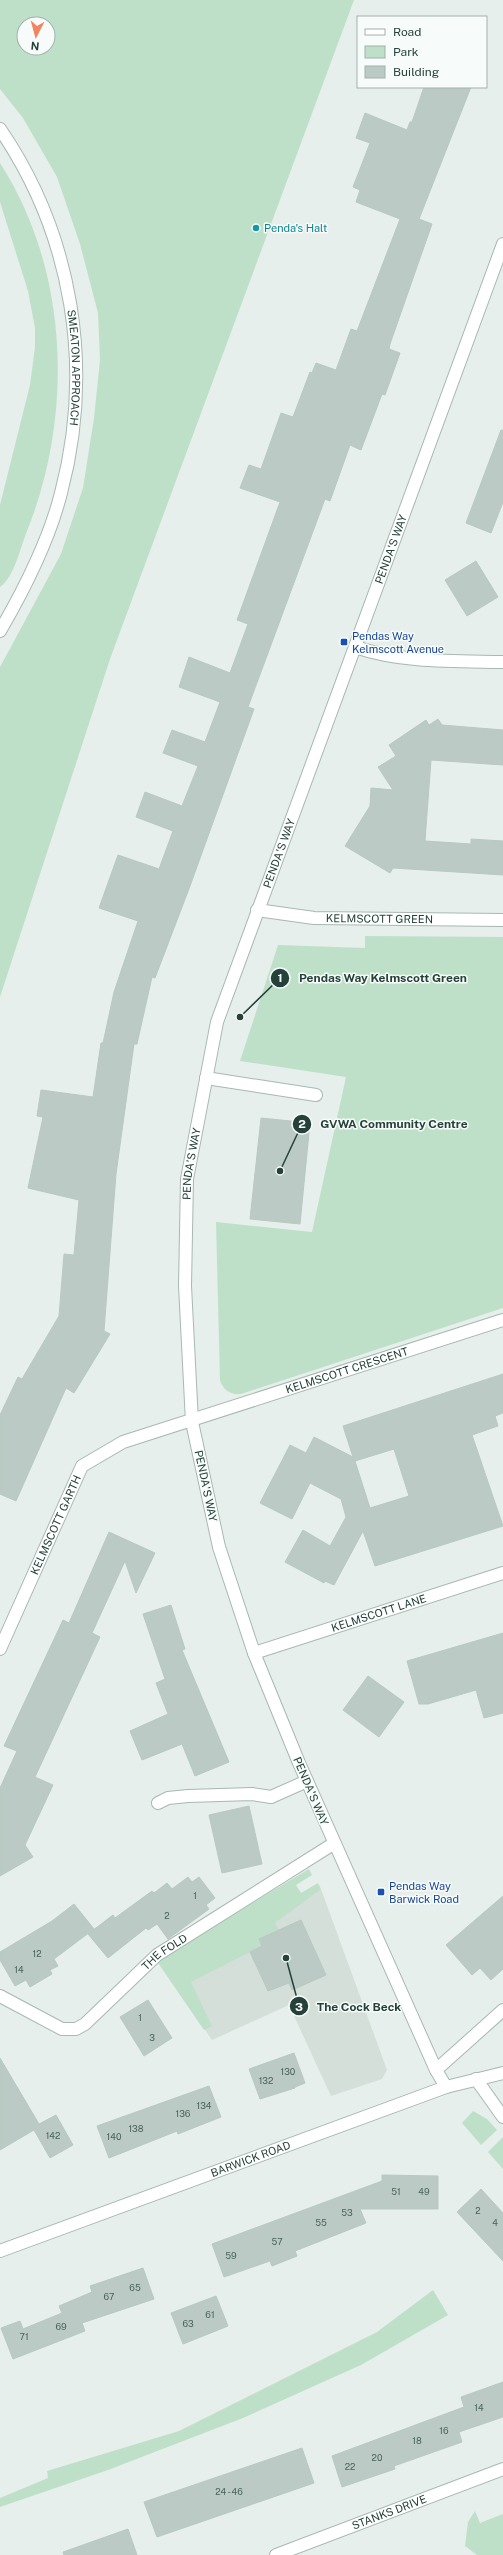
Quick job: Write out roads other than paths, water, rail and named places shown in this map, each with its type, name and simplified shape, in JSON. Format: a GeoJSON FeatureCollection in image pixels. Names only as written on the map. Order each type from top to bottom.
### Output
{"type":"FeatureCollection","features":[{"type":"Feature","properties":{"kind":"street","name":"SMEATON APPROACH"},"geometry":{"type":"LineString","coordinates":[[0,129],[29,178],[57,244],[73,315],[77,387],[74,430],[61,494],[36,562],[1,629]]}},
{"type":"Feature","properties":{"kind":"street","name":"PENDA'S WAY"},"geometry":{"type":"LineString","coordinates":[[446,2087],[436,2070],[333,1844],[254,1653],[219,1547],[192,1422],[185,1286],[187,1179],[217,1022],[503,244]]}},
{"type":"Feature","properties":{"kind":"street"},"geometry":{"type":"LineString","coordinates":[[355,647],[379,655],[406,659],[503,662]]}},
{"type":"Feature","properties":{"kind":"street","name":"KELMSCOTT GREEN"},"geometry":{"type":"LineString","coordinates":[[257,910],[314,918],[503,920]]}},
{"type":"Feature","properties":{"kind":"street"},"geometry":{"type":"LineString","coordinates":[[206,1078],[316,1095]]}},
{"type":"Feature","properties":{"kind":"street","name":"KELMSCOTT CRESCENT"},"geometry":{"type":"LineString","coordinates":[[192,1422],[503,1320]]}},
{"type":"Feature","properties":{"kind":"street","name":"KELMSCOTT GARTH"},"geometry":{"type":"LineString","coordinates":[[0,1649],[82,1466],[124,1442],[192,1422]]}},
{"type":"Feature","properties":{"kind":"street","name":"KELMSCOTT LANE"},"geometry":{"type":"LineString","coordinates":[[254,1653],[503,1573]]}},
{"type":"Feature","properties":{"kind":"street"},"geometry":{"type":"LineString","coordinates":[[158,1802],[168,1798],[188,1796],[252,1794],[271,1797],[307,1781]]}},
{"type":"Feature","properties":{"kind":"street","name":"THE FOLD"},"geometry":{"type":"LineString","coordinates":[[0,1996],[62,2029],[76,2029],[85,2024],[157,1955],[333,1844]]}},
{"type":"Feature","properties":{"kind":"street"},"geometry":{"type":"LineString","coordinates":[[436,2070],[503,2010]]}},
{"type":"Feature","properties":{"kind":"street","name":"BARWICK ROAD"},"geometry":{"type":"LineString","coordinates":[[0,2252],[446,2087],[503,2073]]}},
{"type":"Feature","properties":{"kind":"street"},"geometry":{"type":"LineString","coordinates":[[476,2079],[503,2117]]}},
{"type":"Feature","properties":{"kind":"street","name":"STANKS DRIVE"},"geometry":{"type":"LineString","coordinates":[[276,2555],[503,2469]]}},
{"type":"Feature","properties":{"kind":"place","name":"Penda's Halt"},"geometry":{"type":"Point","coordinates":[256,228]}},
{"type":"Feature","properties":{"kind":"place","name":"Pendas Way Kelmscott Avenue"},"geometry":{"type":"Point","coordinates":[344,642]}},
{"type":"Feature","properties":{"kind":"place","name":"Pendas Way Kelmscott Green"},"geometry":{"type":"Point","coordinates":[240,1017]}},
{"type":"Feature","properties":{"kind":"place","name":"GVWA Community Centre"},"geometry":{"type":"Point","coordinates":[280,1171]}},
{"type":"Feature","properties":{"kind":"place","name":"Pendas Way Barwick Road"},"geometry":{"type":"Point","coordinates":[381,1892]}},
{"type":"Feature","properties":{"kind":"place","name":"The Cock Beck"},"geometry":{"type":"Point","coordinates":[286,1958]}}]}
